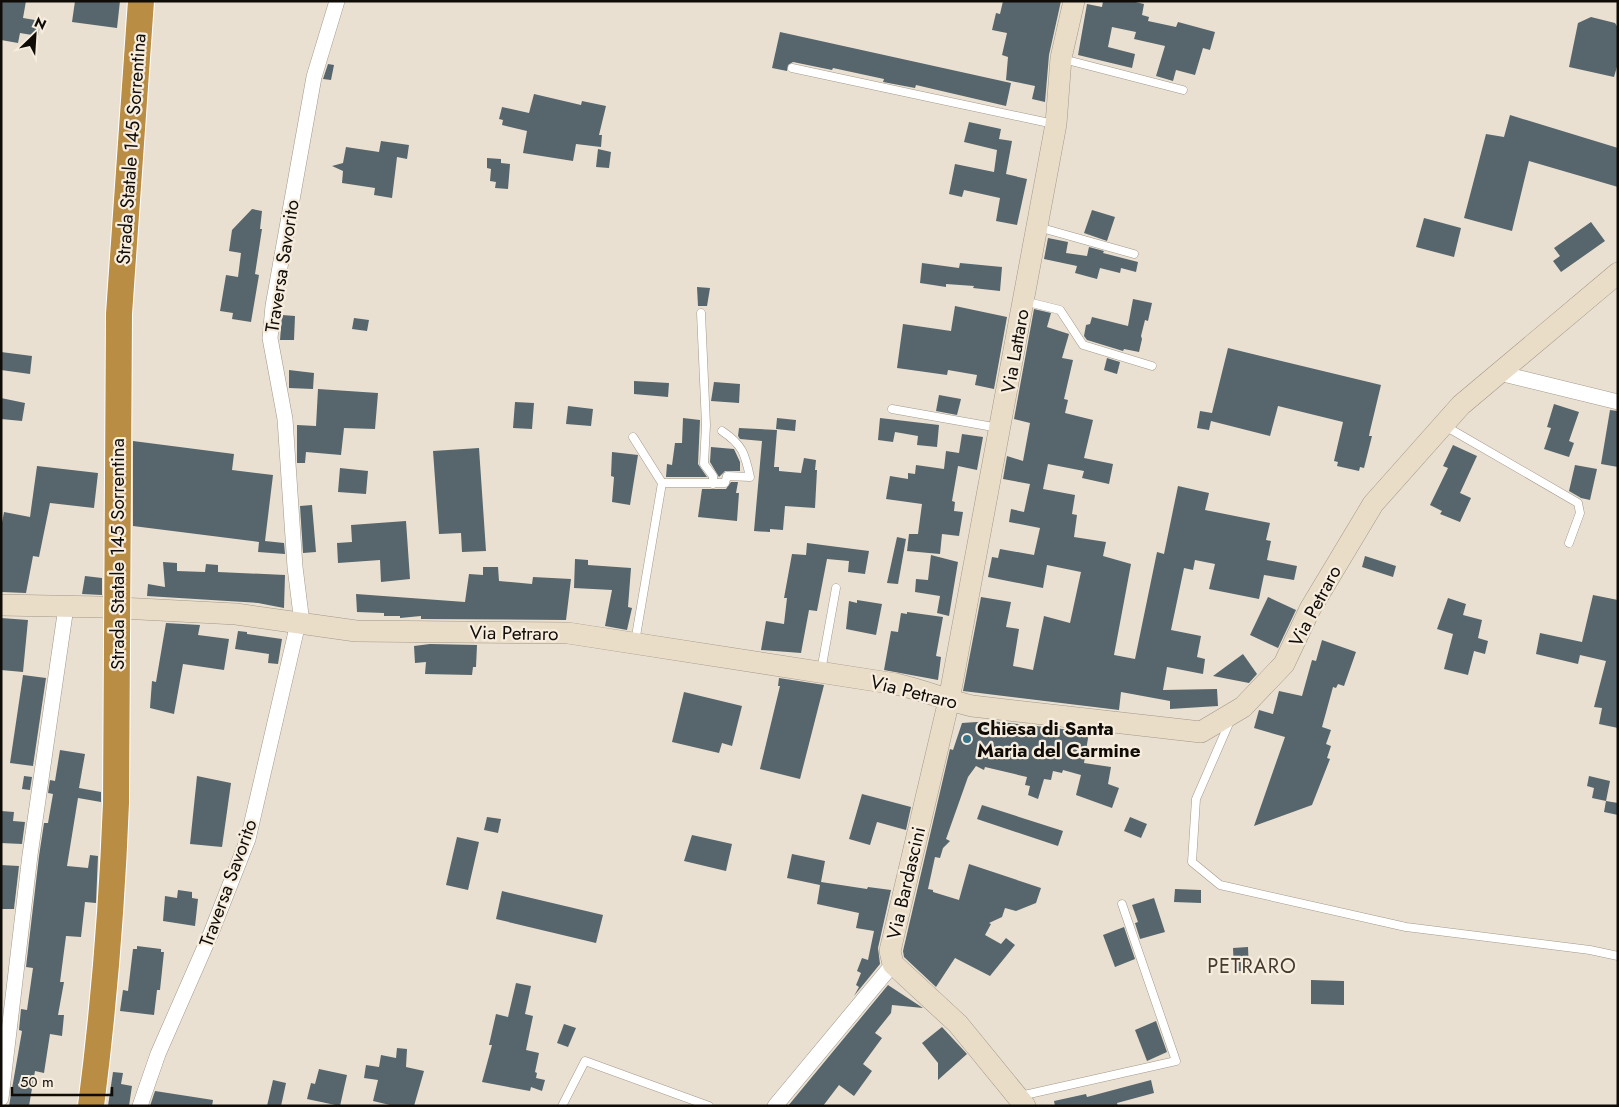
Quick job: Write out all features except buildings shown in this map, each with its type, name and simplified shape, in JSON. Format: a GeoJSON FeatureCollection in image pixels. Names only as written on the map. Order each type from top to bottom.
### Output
{"type":"FeatureCollection","features":[{"type":"Feature","properties":{"kind":"highway","name":"Strada Statale 145 Sorrentina"},"geometry":{"type":"LineString","coordinates":[[91,1106],[102,1017],[113,877],[116,793],[119,314],[141,1]]}},
{"type":"Feature","properties":{"kind":"street","name":"Traversa Savorito"},"geometry":{"type":"LineString","coordinates":[[140,1106],[158,1054],[211,933],[248,839],[300,623],[285,419],[270,338],[273,306],[314,77],[336,1]]}},
{"type":"Feature","properties":{"kind":"street","name":"Via Lattaro"},"geometry":{"type":"LineString","coordinates":[[948,700],[1038,227],[1056,124],[1061,58],[1074,1]]}},
{"type":"Feature","properties":{"kind":"street","name":"Via Petraro"},"geometry":{"type":"LineString","coordinates":[[1,605],[236,614],[356,631],[568,634],[896,684],[972,706],[1201,732],[1243,707],[1284,664],[1310,609],[1373,504],[1461,405],[1618,273]]}},
{"type":"Feature","properties":{"kind":"street"},"geometry":{"type":"LineString","coordinates":[[1498,373],[1618,402]]}},
{"type":"Feature","properties":{"kind":"street"},"geometry":{"type":"LineString","coordinates":[[1,1098],[30,855],[66,606]]}},
{"type":"Feature","properties":{"kind":"street","name":"Via Bardascini"},"geometry":{"type":"LineString","coordinates":[[948,700],[890,951],[893,964],[958,1024],[1021,1101]]}},
{"type":"Feature","properties":{"kind":"street"},"geometry":{"type":"LineString","coordinates":[[775,1106],[893,964]]}},
{"type":"Feature","properties":{"kind":"lane"},"geometry":{"type":"LineString","coordinates":[[1061,58],[1183,90]]}},
{"type":"Feature","properties":{"kind":"lane"},"geometry":{"type":"LineString","coordinates":[[792,68],[1056,124]]}},
{"type":"Feature","properties":{"kind":"lane"},"geometry":{"type":"LineString","coordinates":[[1038,227],[1134,254]]}},
{"type":"Feature","properties":{"kind":"lane"},"geometry":{"type":"LineString","coordinates":[[1024,301],[1060,310],[1083,345],[1152,366]]}},
{"type":"Feature","properties":{"kind":"lane"},"geometry":{"type":"LineString","coordinates":[[701,313],[706,425],[704,464],[713,476],[713,484]]}},
{"type":"Feature","properties":{"kind":"lane"},"geometry":{"type":"LineString","coordinates":[[892,409],[1001,429]]}},
{"type":"Feature","properties":{"kind":"lane"},"geometry":{"type":"LineString","coordinates":[[1443,425],[1578,503],[1580,513],[1570,542]]}},
{"type":"Feature","properties":{"kind":"lane"},"geometry":{"type":"LineString","coordinates":[[662,483],[713,484],[725,483],[727,476],[750,477],[745,453],[733,438],[722,431]]}},
{"type":"Feature","properties":{"kind":"lane"},"geometry":{"type":"LineString","coordinates":[[633,437],[662,483],[635,644]]}},
{"type":"Feature","properties":{"kind":"lane"},"geometry":{"type":"LineString","coordinates":[[821,673],[836,588]]}},
{"type":"Feature","properties":{"kind":"lane"},"geometry":{"type":"LineString","coordinates":[[1234,712],[1196,799],[1192,862],[1220,885],[1406,927],[1590,950],[1618,956]]}},
{"type":"Feature","properties":{"kind":"lane"},"geometry":{"type":"LineString","coordinates":[[1021,1101],[1176,1062],[1122,904]]}},
{"type":"Feature","properties":{"kind":"lane"},"geometry":{"type":"LineString","coordinates":[[562,1106],[585,1060],[709,1106]]}},
{"type":"Feature","properties":{"kind":"place","name":"Chiesa di Santa Maria del Carmine"},"geometry":{"type":"Point","coordinates":[967,739]}},
{"type":"Feature","properties":{"kind":"district","name":"PETRARO"},"geometry":{"type":"Point","coordinates":[1252,966]}}]}
